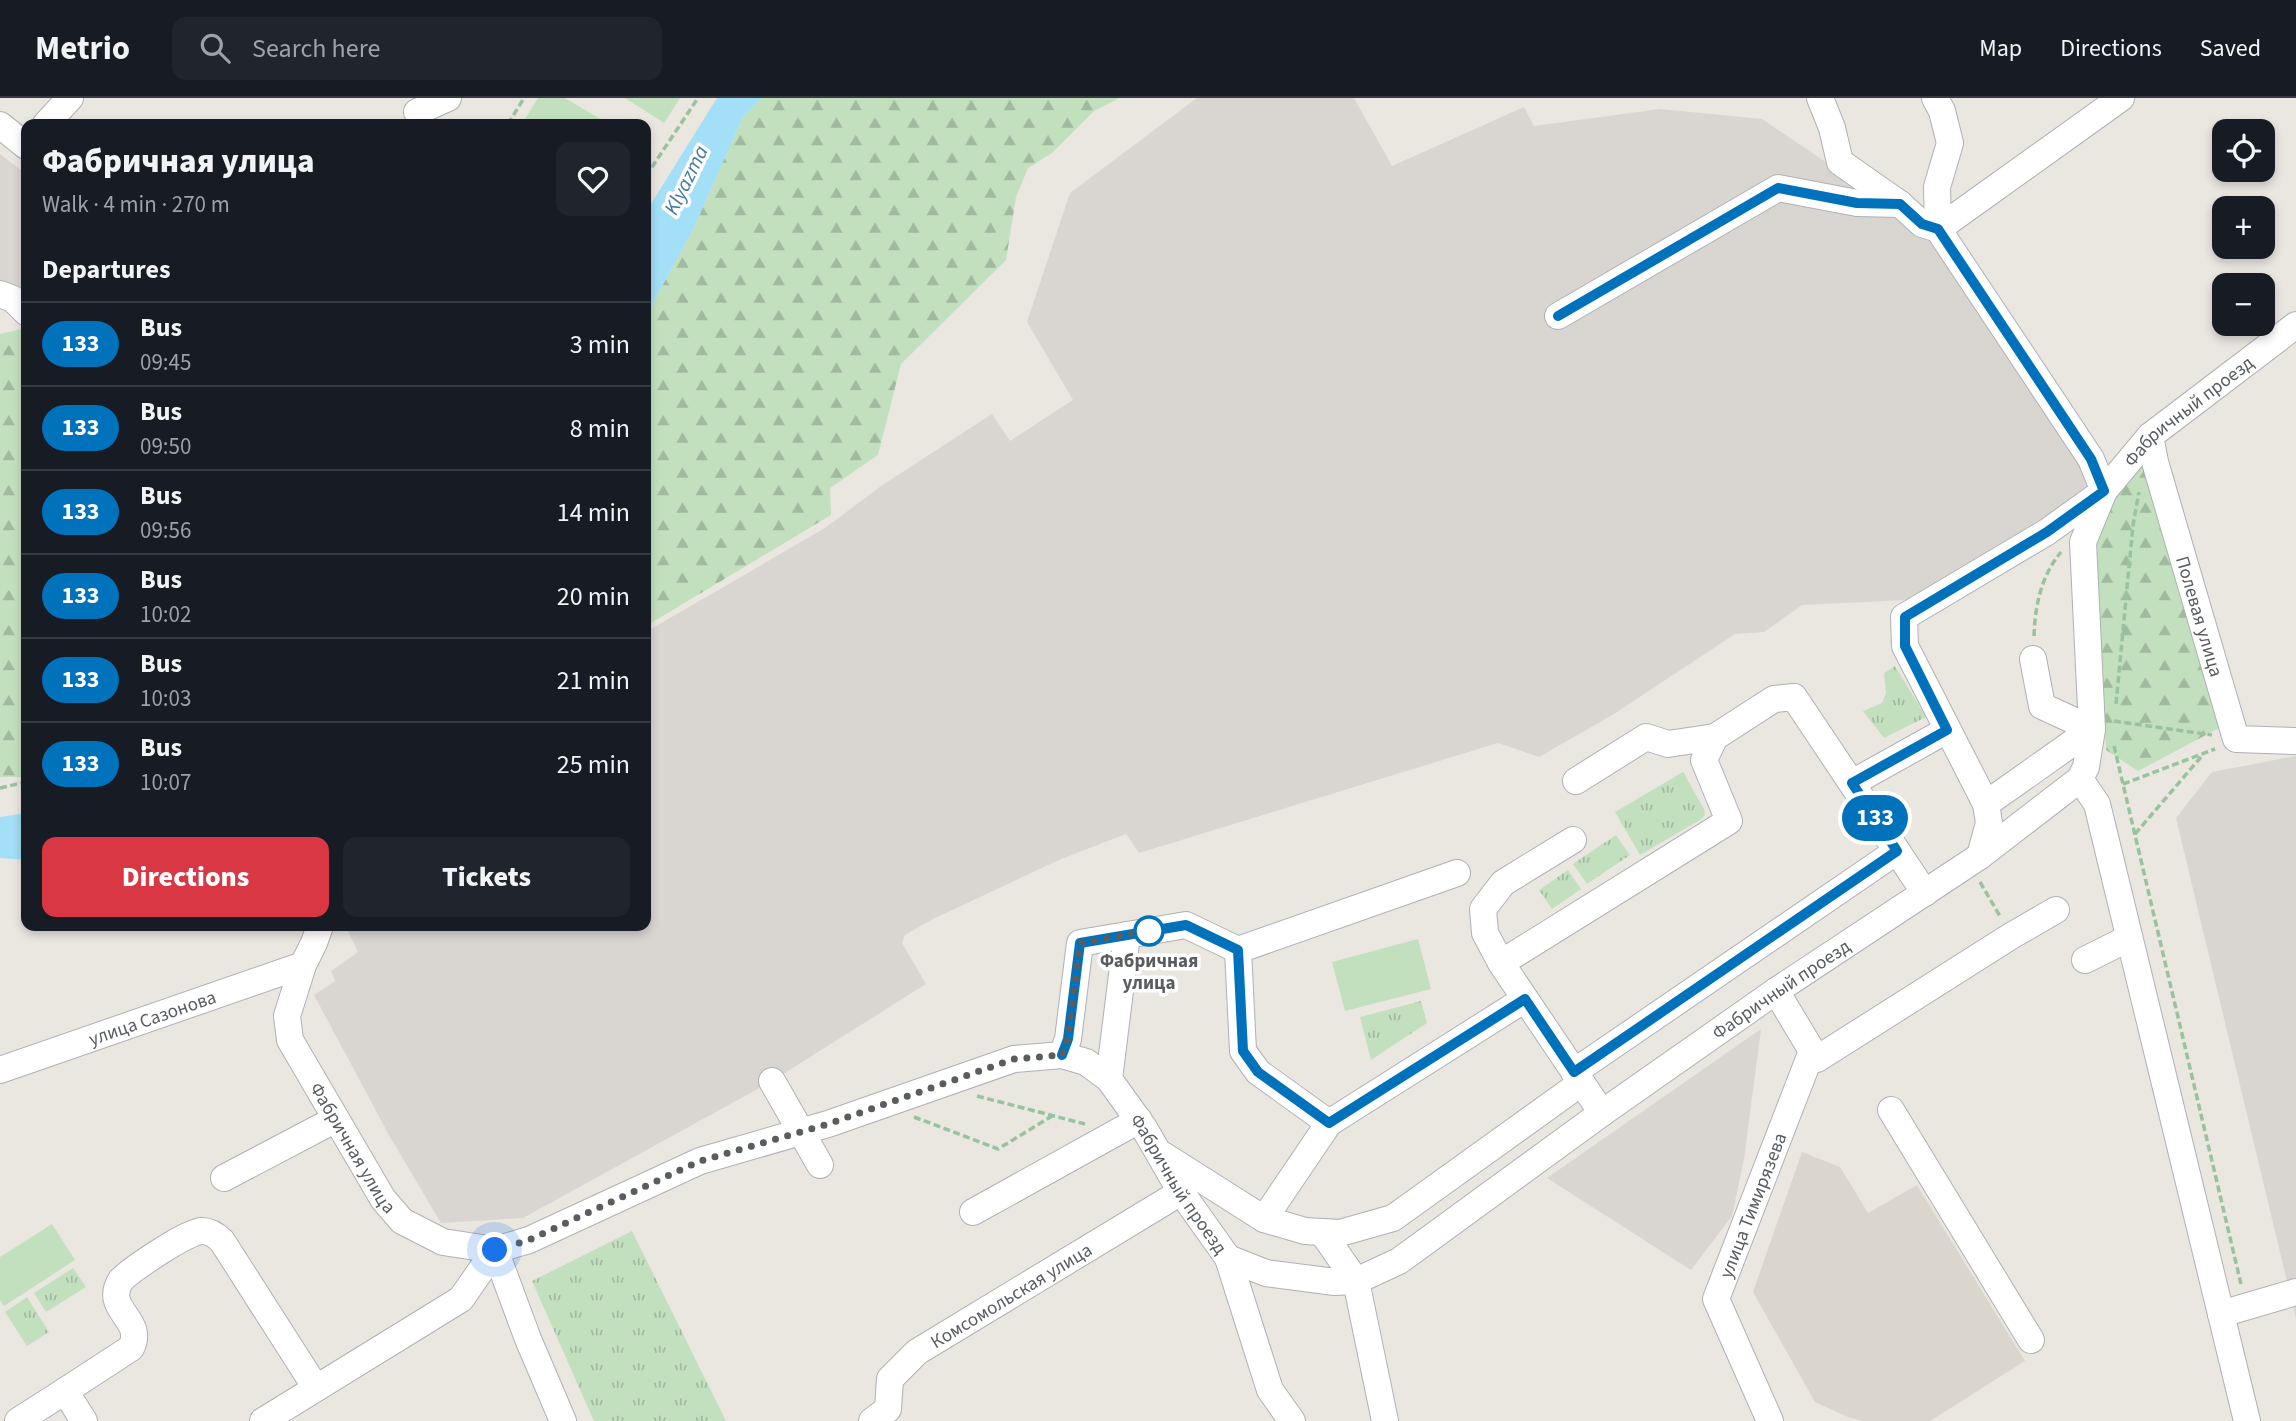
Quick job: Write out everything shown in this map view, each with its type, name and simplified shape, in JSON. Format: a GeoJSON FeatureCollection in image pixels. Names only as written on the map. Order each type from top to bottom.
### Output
{"type":"FeatureCollection","features":[{"type":"Feature","properties":{"kind":"street"},"geometry":{"type":"LineString","coordinates":[[51,119],[70,98]]}},
{"type":"Feature","properties":{"kind":"street"},"geometry":{"type":"LineString","coordinates":[[412,111],[449,98]]}},
{"type":"Feature","properties":{"kind":"street"},"geometry":{"type":"LineString","coordinates":[[1820,98],[1832,128],[1840,162],[1900,204],[1922,224],[1938,229]]}},
{"type":"Feature","properties":{"kind":"street"},"geometry":{"type":"LineString","coordinates":[[1935,98],[1942,111],[1950,144],[1937,187],[1938,229],[2091,459],[2104,491],[2047,532],[1905,617],[1905,646],[1986,804],[1989,823],[1978,865]]}},
{"type":"Feature","properties":{"kind":"street"},"geometry":{"type":"LineString","coordinates":[[1938,229],[2121,98]]}},
{"type":"Feature","properties":{"kind":"street"},"geometry":{"type":"LineString","coordinates":[[0,125],[21,142]]}},
{"type":"Feature","properties":{"kind":"street"},"geometry":{"type":"LineString","coordinates":[[1558,316],[1778,188],[1857,203],[1900,204]]}},
{"type":"Feature","properties":{"kind":"street"},"geometry":{"type":"LineString","coordinates":[[0,294],[13,299],[21,307]]}},
{"type":"Feature","properties":{"kind":"street","name":"Фабричный проезд"},"geometry":{"type":"LineString","coordinates":[[1062,1055],[1086,1062],[1109,1079],[1129,1126],[1158,1152],[1181,1192],[1228,1258],[1266,1273],[1335,1282],[1356,1281],[1399,1261],[1602,1113],[1776,991],[1925,893],[1978,865],[2080,779],[2103,732],[2083,542],[2104,491],[2150,436],[2296,325]]}},
{"type":"Feature","properties":{"kind":"street","name":"Полевая улица"},"geometry":{"type":"LineString","coordinates":[[2150,436],[2155,462],[2236,739]]}},
{"type":"Feature","properties":{"kind":"street"},"geometry":{"type":"LineString","coordinates":[[2032,659],[2042,706],[2103,732]]}},
{"type":"Feature","properties":{"kind":"street"},"geometry":{"type":"LineString","coordinates":[[1576,781],[1646,737],[1668,744],[1715,737],[1774,699],[1794,697],[1925,893]]}},
{"type":"Feature","properties":{"kind":"street"},"geometry":{"type":"LineString","coordinates":[[1852,783],[1947,730]]}},
{"type":"Feature","properties":{"kind":"street"},"geometry":{"type":"LineString","coordinates":[[1986,804],[2103,732]]}},
{"type":"Feature","properties":{"kind":"street"},"geometry":{"type":"LineString","coordinates":[[1501,963],[1729,821],[1704,760],[1715,737]]}},
{"type":"Feature","properties":{"kind":"street"},"geometry":{"type":"LineString","coordinates":[[2236,739],[2296,741]]}},
{"type":"Feature","properties":{"kind":"street"},"geometry":{"type":"LineString","coordinates":[[2080,779],[2097,804],[2247,1421]]}},
{"type":"Feature","properties":{"kind":"street"},"geometry":{"type":"LineString","coordinates":[[1573,840],[1503,883],[1483,909],[1485,933],[1501,963],[1602,1113]]}},
{"type":"Feature","properties":{"kind":"street"},"geometry":{"type":"LineString","coordinates":[[1158,1152],[1264,1219],[1305,1231],[1340,1233],[1393,1218],[1578,1078],[1897,851]]}},
{"type":"Feature","properties":{"kind":"street"},"geometry":{"type":"LineString","coordinates":[[1062,1055],[1068,1039],[1080,943],[1186,925],[1238,950],[1457,873]]}},
{"type":"Feature","properties":{"kind":"street"},"geometry":{"type":"LineString","coordinates":[[1817,1059],[2056,910]]}},
{"type":"Feature","properties":{"kind":"street","name":"Фабричная улица"},"geometry":{"type":"LineString","coordinates":[[318,931],[303,965],[287,1016],[290,1040],[383,1199],[402,1221],[443,1242],[495,1250],[529,1240],[700,1161],[828,1124],[1014,1059],[1062,1055]]}},
{"type":"Feature","properties":{"kind":"street"},"geometry":{"type":"LineString","coordinates":[[1109,1079],[1127,935]]}},
{"type":"Feature","properties":{"kind":"street"},"geometry":{"type":"LineString","coordinates":[[2085,960],[2129,938]]}},
{"type":"Feature","properties":{"kind":"street"},"geometry":{"type":"LineString","coordinates":[[1238,950],[1243,1051],[1258,1072],[1329,1123]]}},
{"type":"Feature","properties":{"kind":"street","name":"улица Сазонова"},"geometry":{"type":"LineString","coordinates":[[0,1070],[303,965]]}},
{"type":"Feature","properties":{"kind":"street","name":"улица Тимирязева"},"geometry":{"type":"LineString","coordinates":[[1770,1421],[1716,1299],[1812,1051],[1776,991]]}},
{"type":"Feature","properties":{"kind":"street"},"geometry":{"type":"LineString","coordinates":[[1264,1219],[1329,1123],[1525,999]]}},
{"type":"Feature","properties":{"kind":"street"},"geometry":{"type":"LineString","coordinates":[[772,1081],[820,1165]]}},
{"type":"Feature","properties":{"kind":"street"},"geometry":{"type":"LineString","coordinates":[[1891,1110],[2031,1340]]}},
{"type":"Feature","properties":{"kind":"street"},"geometry":{"type":"LineString","coordinates":[[224,1178],[336,1119]]}},
{"type":"Feature","properties":{"kind":"street"},"geometry":{"type":"LineString","coordinates":[[973,1212],[1129,1126]]}},
{"type":"Feature","properties":{"kind":"street","name":"Комсомольская улица"},"geometry":{"type":"LineString","coordinates":[[872,1421],[888,1409],[890,1379],[917,1352],[1181,1192]]}},
{"type":"Feature","properties":{"kind":"street"},"geometry":{"type":"LineString","coordinates":[[18,1421],[124,1353],[135,1341],[134,1329],[114,1299],[121,1280],[189,1234],[204,1231],[216,1235],[222,1241],[316,1388]]}},
{"type":"Feature","properties":{"kind":"street"},"geometry":{"type":"LineString","coordinates":[[1322,1232],[1356,1281],[1385,1421]]}},
{"type":"Feature","properties":{"kind":"street"},"geometry":{"type":"LineString","coordinates":[[263,1421],[461,1299],[495,1250]]}},
{"type":"Feature","properties":{"kind":"street"},"geometry":{"type":"LineString","coordinates":[[495,1250],[551,1409]]}},
{"type":"Feature","properties":{"kind":"street"},"geometry":{"type":"LineString","coordinates":[[1228,1258],[1270,1391],[1292,1421]]}},
{"type":"Feature","properties":{"kind":"street"},"geometry":{"type":"LineString","coordinates":[[2221,1314],[2296,1292]]}},
{"type":"Feature","properties":{"kind":"street"},"geometry":{"type":"LineString","coordinates":[[65,1391],[84,1421]]}},
{"type":"Feature","properties":{"kind":"path"},"geometry":{"type":"LineString","coordinates":[[511,119],[524,98]]}},
{"type":"Feature","properties":{"kind":"path"},"geometry":{"type":"LineString","coordinates":[[651,168],[698,98]]}},
{"type":"Feature","properties":{"kind":"path"},"geometry":{"type":"LineString","coordinates":[[2133,525],[2114,721],[2236,739]]}},
{"type":"Feature","properties":{"kind":"path"},"geometry":{"type":"LineString","coordinates":[[2032,659],[2035,609],[2049,567],[2066,547]]}},
{"type":"Feature","properties":{"kind":"path"},"geometry":{"type":"LineString","coordinates":[[2103,732],[2114,749],[2123,784],[2246,1306]]}},
{"type":"Feature","properties":{"kind":"path"},"geometry":{"type":"LineString","coordinates":[[2123,784],[2202,756],[2236,739]]}},
{"type":"Feature","properties":{"kind":"path"},"geometry":{"type":"LineString","coordinates":[[2135,834],[2202,756]]}},
{"type":"Feature","properties":{"kind":"path"},"geometry":{"type":"LineString","coordinates":[[0,788],[21,783]]}},
{"type":"Feature","properties":{"kind":"path"},"geometry":{"type":"LineString","coordinates":[[1978,865],[2011,936]]}},
{"type":"Feature","properties":{"kind":"path"},"geometry":{"type":"LineString","coordinates":[[974,1095],[1052,1115],[1129,1126]]}},
{"type":"Feature","properties":{"kind":"path"},"geometry":{"type":"LineString","coordinates":[[912,1116],[998,1149],[1052,1115]]}},
{"type":"Feature","properties":{"kind":"shaded area"},"geometry":{"type":"Polygon","coordinates":[[[1197,98],[1354,98],[1392,166],[1524,107],[1534,126],[1660,109],[1762,119],[1904,215],[1931,239],[2095,488],[2040,529],[1907,600],[1802,605],[1764,632],[1735,634],[1614,714],[1539,757],[1498,743],[1139,853],[1126,834],[1061,859],[933,919],[905,935],[902,943],[926,984],[772,1081],[523,1218],[441,1223],[390,1137],[314,995],[335,981],[331,971],[358,952],[348,931],[651,931],[651,629],[825,528],[881,486],[992,414],[1010,441],[1073,400],[1027,322],[1070,193],[1197,98]]]}},
{"type":"Feature","properties":{"kind":"shaded area"},"geometry":{"type":"Polygon","coordinates":[[[0,154],[21,170],[21,297],[0,305],[0,154]]]}},
{"type":"Feature","properties":{"kind":"shaded area"},"geometry":{"type":"Polygon","coordinates":[[[2296,756],[2296,1319],[2176,818],[2212,772],[2296,756]]]}},
{"type":"Feature","properties":{"kind":"shaded area"},"geometry":{"type":"Polygon","coordinates":[[[1761,1029],[1744,1159],[1732,1216],[1691,1270],[1547,1178],[1761,1029]]]}},
{"type":"Feature","properties":{"kind":"shaded area"},"geometry":{"type":"Polygon","coordinates":[[[1802,1152],[1840,1167],[1868,1213],[1917,1185],[2025,1361],[1930,1421],[1862,1421],[1815,1402],[1753,1292],[1802,1152]]]}},
{"type":"Feature","properties":{"kind":"green space"},"geometry":{"type":"Polygon","coordinates":[[[538,98],[565,98],[601,119],[525,119],[538,98]]]}},
{"type":"Feature","properties":{"kind":"green space"},"geometry":{"type":"Polygon","coordinates":[[[625,98],[680,98],[664,123],[625,98]]]}},
{"type":"Feature","properties":{"kind":"green space"},"geometry":{"type":"Polygon","coordinates":[[[762,98],[1119,98],[1094,111],[1052,153],[1028,168],[1016,197],[1006,260],[901,364],[878,455],[830,488],[831,515],[651,623],[651,309],[691,234],[743,117],[762,98]]]}},
{"type":"Feature","properties":{"kind":"green space"},"geometry":{"type":"Polygon","coordinates":[[[21,329],[21,777],[0,777],[0,334],[21,329]]]}},
{"type":"Feature","properties":{"kind":"green space"},"geometry":{"type":"Polygon","coordinates":[[[2140,457],[2221,727],[2138,771],[2106,750],[2092,541],[2140,457]]]}},
{"type":"Feature","properties":{"kind":"green space"},"geometry":{"type":"Polygon","coordinates":[[[1895,666],[1926,717],[1884,738],[1863,711],[1882,703],[1886,693],[1884,673],[1895,666]]]}},
{"type":"Feature","properties":{"kind":"green space"},"geometry":{"type":"Polygon","coordinates":[[[1683,772],[1705,815],[1640,855],[1615,812],[1683,772]]]}},
{"type":"Feature","properties":{"kind":"green space"},"geometry":{"type":"Polygon","coordinates":[[[1616,835],[1630,855],[1587,884],[1573,864],[1616,835]]]}},
{"type":"Feature","properties":{"kind":"green space"},"geometry":{"type":"Polygon","coordinates":[[[1568,870],[1581,889],[1552,909],[1539,890],[1568,870]]]}},
{"type":"Feature","properties":{"kind":"green space"},"geometry":{"type":"Polygon","coordinates":[[[1418,939],[1431,989],[1345,1011],[1332,962],[1418,939]]]}},
{"type":"Feature","properties":{"kind":"green space"},"geometry":{"type":"Polygon","coordinates":[[[1421,1001],[1427,1023],[1371,1060],[1360,1017],[1421,1001]]]}},
{"type":"Feature","properties":{"kind":"green space"},"geometry":{"type":"Polygon","coordinates":[[[52,1224],[75,1260],[4,1306],[0,1300],[0,1257],[52,1224]]]}},
{"type":"Feature","properties":{"kind":"green space"},"geometry":{"type":"Polygon","coordinates":[[[632,1231],[726,1421],[594,1421],[532,1281],[632,1231]]]}},
{"type":"Feature","properties":{"kind":"green space"},"geometry":{"type":"Polygon","coordinates":[[[73,1268],[86,1287],[46,1312],[34,1293],[73,1268]]]}},
{"type":"Feature","properties":{"kind":"green space"},"geometry":{"type":"Polygon","coordinates":[[[27,1297],[49,1332],[27,1346],[5,1312],[27,1297]]]}},
{"type":"Feature","properties":{"kind":"water","name":"Klyazma"},"geometry":{"type":"Polygon","coordinates":[[[717,98],[762,98],[743,117],[691,234],[651,309],[651,204],[717,98]]]}},
{"type":"Feature","properties":{"kind":"water"},"geometry":{"type":"Polygon","coordinates":[[[21,814],[21,860],[0,858],[0,817],[21,814]]]}},
{"type":"Feature","properties":{"kind":"bus line","name":"133"},"geometry":{"type":"LineString","coordinates":[[1062,1055],[1068,1039],[1080,943],[1186,925],[1238,950],[1243,1051],[1258,1072],[1329,1123],[1525,999],[1574,1072],[1897,851],[1852,783],[1947,730],[1905,646],[1905,617],[2047,532],[2104,491],[2091,459],[1938,229],[1922,224],[1900,204],[1857,203],[1778,188],[1558,316]]}},
{"type":"Feature","properties":{"kind":"place","name":"Фабричная улица"},"geometry":{"type":"Point","coordinates":[1149,931]}},
{"type":"Feature","properties":{"kind":"route"},"geometry":{"type":"LineString","coordinates":[[495,1250],[529,1240],[700,1161],[828,1124],[1014,1059],[1062,1055],[1068,1039],[1080,943],[1149,931]]}}]}
